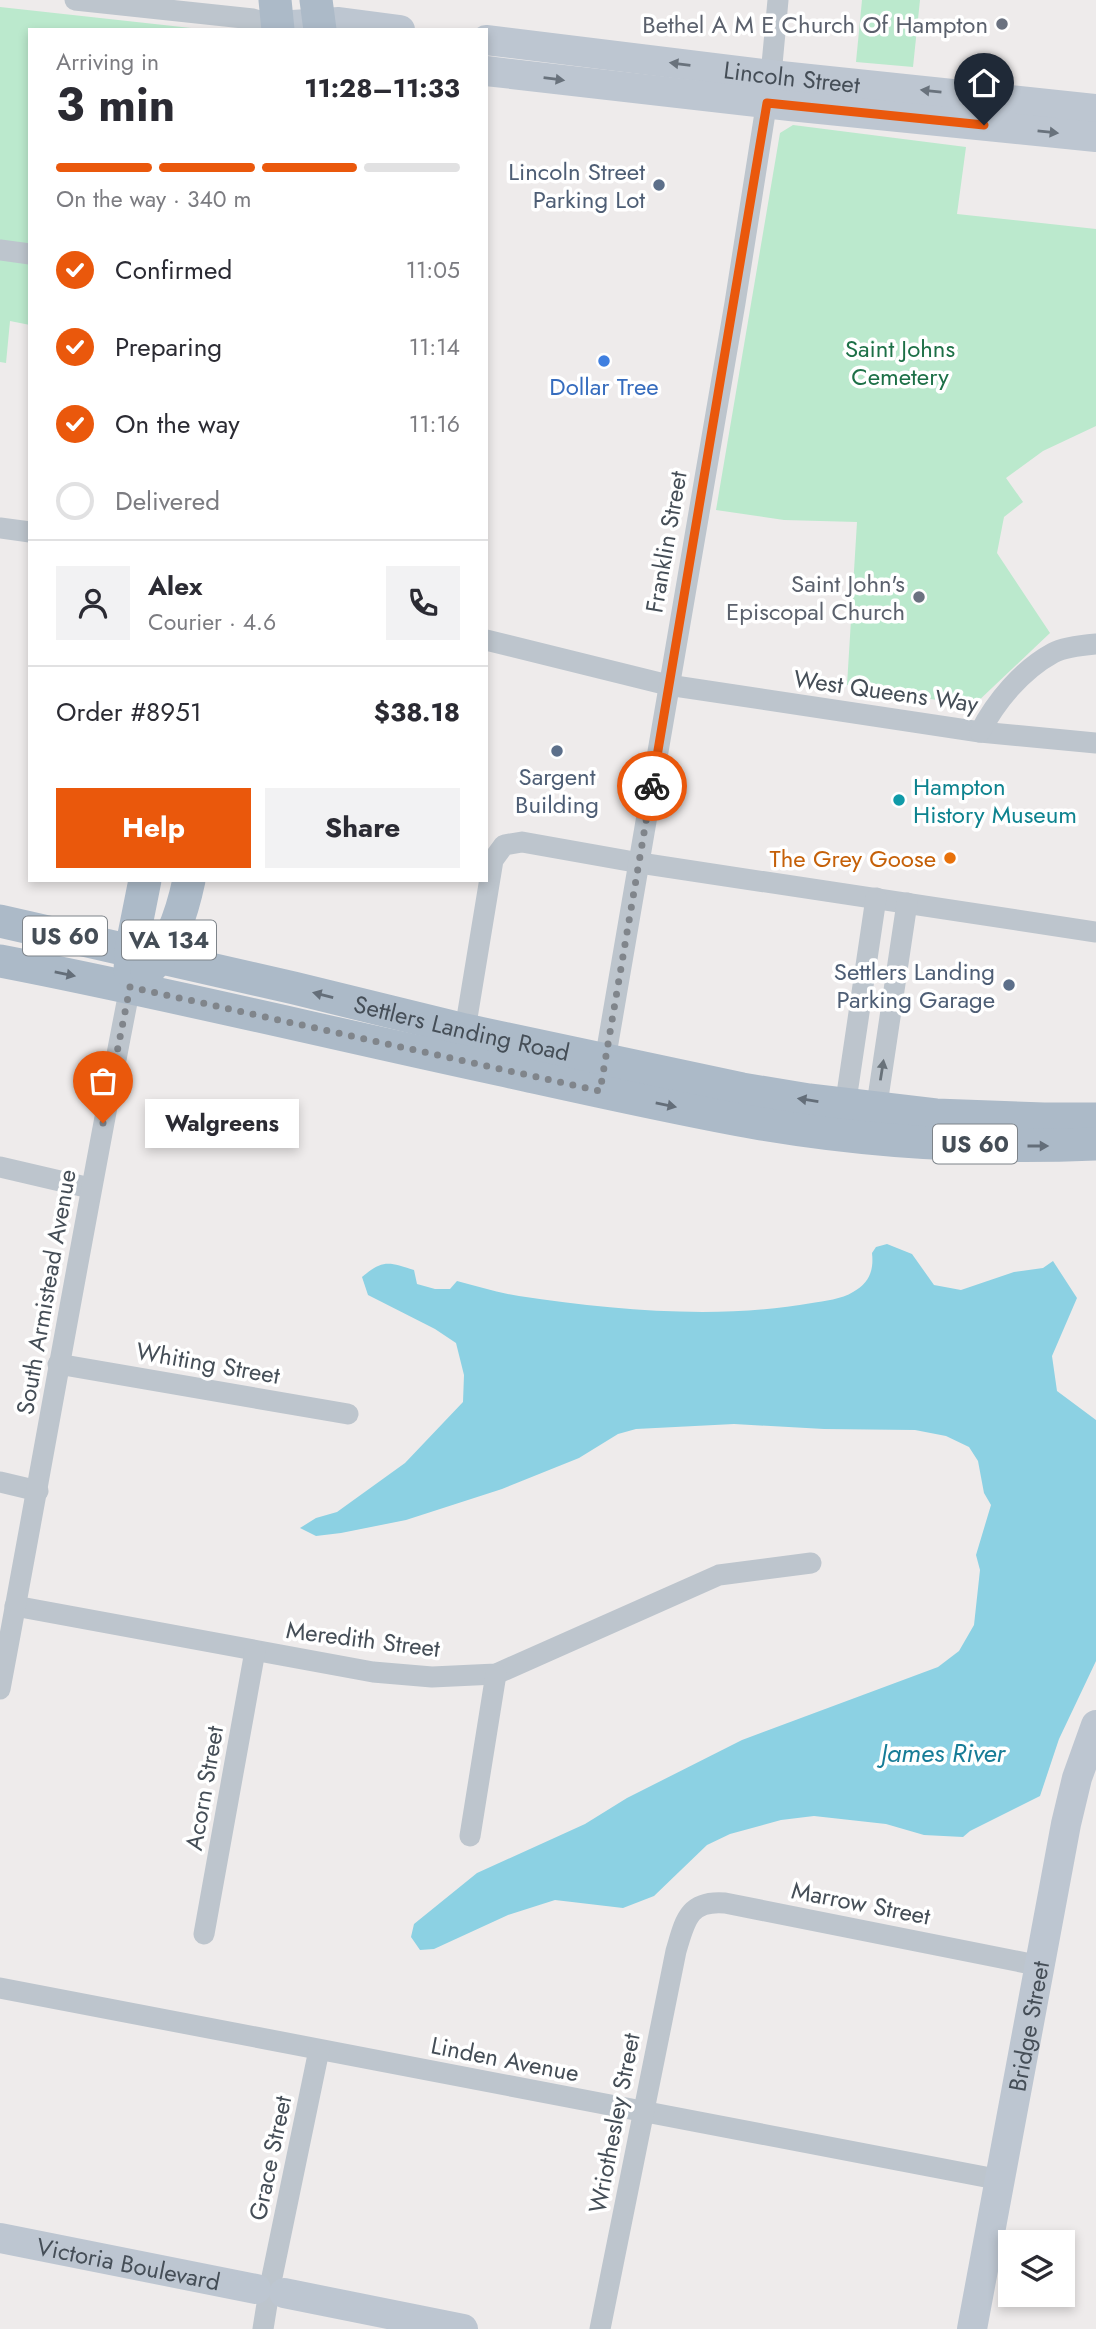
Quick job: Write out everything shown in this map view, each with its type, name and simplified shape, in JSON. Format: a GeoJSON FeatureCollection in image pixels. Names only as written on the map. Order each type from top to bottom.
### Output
{"type":"FeatureCollection","features":[{"type":"Feature","properties":{"kind":"main road","name":"VA 134"},"geometry":{"type":"LineString","coordinates":[[145,882],[146,954]]}},
{"type":"Feature","properties":{"kind":"main road","name":"VA 134"},"geometry":{"type":"LineString","coordinates":[[130,987],[146,954],[174,928],[188,882]]}},
{"type":"Feature","properties":{"kind":"main road","name":"Settlers Landing Road"},"geometry":{"type":"LineString","coordinates":[[0,921],[465,1030],[603,1076]]}},
{"type":"Feature","properties":{"kind":"main road","name":"Settlers Landing Road"},"geometry":{"type":"LineString","coordinates":[[0,961],[603,1076],[742,1089],[859,1121],[1013,1146],[1096,1144]]}},
{"type":"Feature","properties":{"kind":"main road","name":"Settlers Landing Road"},"geometry":{"type":"LineString","coordinates":[[859,1121],[1096,1119]]}},
{"type":"Feature","properties":{"kind":"street"},"geometry":{"type":"LineString","coordinates":[[75,0],[279,21],[318,17],[384,28]]}},
{"type":"Feature","properties":{"kind":"street","name":"Franklin Street"},"geometry":{"type":"LineString","coordinates":[[603,1076],[735,303],[769,89],[778,0]]}},
{"type":"Feature","properties":{"kind":"street","name":"Lincoln Street"},"geometry":{"type":"LineString","coordinates":[[488,40],[769,89],[1096,137]]}},
{"type":"Feature","properties":{"kind":"street","name":"Lincoln Street"},"geometry":{"type":"LineString","coordinates":[[488,71],[1096,109]]}},
{"type":"Feature","properties":{"kind":"street"},"geometry":{"type":"LineString","coordinates":[[0,250],[28,254]]}},
{"type":"Feature","properties":{"kind":"street"},"geometry":{"type":"LineString","coordinates":[[0,528],[28,533]]}},
{"type":"Feature","properties":{"kind":"street","name":"West Queens Way"},"geometry":{"type":"LineString","coordinates":[[488,640],[668,685],[981,732],[1096,743]]}},
{"type":"Feature","properties":{"kind":"street"},"geometry":{"type":"LineString","coordinates":[[981,732],[992,709],[1030,670],[1055,652],[1096,644]]}},
{"type":"Feature","properties":{"kind":"street"},"geometry":{"type":"LineString","coordinates":[[465,1030],[493,860],[504,845],[522,842],[640,863],[1096,932]]}},
{"type":"Feature","properties":{"kind":"street"},"geometry":{"type":"LineString","coordinates":[[859,1121],[876,898]]}},
{"type":"Feature","properties":{"kind":"street"},"geometry":{"type":"LineString","coordinates":[[859,1121],[907,903]]}},
{"type":"Feature","properties":{"kind":"street","name":"South Armistead Avenue"},"geometry":{"type":"LineString","coordinates":[[0,1689],[38,1491],[90,1188],[130,987]]}},
{"type":"Feature","properties":{"kind":"street"},"geometry":{"type":"LineString","coordinates":[[0,1167],[90,1188]]}},
{"type":"Feature","properties":{"kind":"street","name":"Whiting Street"},"geometry":{"type":"LineString","coordinates":[[58,1364],[348,1415]]}},
{"type":"Feature","properties":{"kind":"street"},"geometry":{"type":"LineString","coordinates":[[0,1482],[38,1491]]}},
{"type":"Feature","properties":{"kind":"street","name":"Meredith Street"},"geometry":{"type":"LineString","coordinates":[[15,1606],[384,1673],[432,1677],[496,1674],[719,1575],[811,1563]]}},
{"type":"Feature","properties":{"kind":"street","name":"Acorn Street"},"geometry":{"type":"LineString","coordinates":[[204,1934],[255,1651]]}},
{"type":"Feature","properties":{"kind":"street"},"geometry":{"type":"LineString","coordinates":[[470,1836],[496,1674]]}},
{"type":"Feature","properties":{"kind":"street","name":"Bridge Street"},"geometry":{"type":"LineString","coordinates":[[972,2329],[1077,1778],[1096,1725]]}},
{"type":"Feature","properties":{"kind":"street","name":"Marrow Street"},"geometry":{"type":"LineString","coordinates":[[683,1929],[693,1910],[706,1903],[725,1903],[1041,1966]]}},
{"type":"Feature","properties":{"kind":"street","name":"Wriothesley Street"},"geometry":{"type":"LineString","coordinates":[[600,2329],[676,1951],[683,1929]]}},
{"type":"Feature","properties":{"kind":"street","name":"Linden Avenue"},"geometry":{"type":"LineString","coordinates":[[0,1988],[1001,2180]]}},
{"type":"Feature","properties":{"kind":"street","name":"Grace Street"},"geometry":{"type":"LineString","coordinates":[[269,2298],[319,2050]]}},
{"type":"Feature","properties":{"kind":"street","name":"Victoria Boulevard"},"geometry":{"type":"LineString","coordinates":[[0,2238],[269,2298],[463,2329]]}},
{"type":"Feature","properties":{"kind":"green space"},"geometry":{"type":"Polygon","coordinates":[[[862,0],[920,0],[913,67],[856,62],[862,0]]]}},
{"type":"Feature","properties":{"kind":"green space"},"geometry":{"type":"Polygon","coordinates":[[[0,7],[191,28],[28,28],[28,325],[10,321],[6,363],[0,362],[0,7]]]}},
{"type":"Feature","properties":{"kind":"green space","name":"Saint Johns Cemetery"},"geometry":{"type":"Polygon","coordinates":[[[793,125],[966,147],[957,214],[1096,229],[1096,426],[1043,451],[1006,478],[1023,502],[1004,517],[997,553],[1050,633],[973,706],[847,685],[857,522],[784,520],[716,510],[780,133],[793,125]]]}},
{"type":"Feature","properties":{"kind":"water","name":"James River"},"geometry":{"type":"Polygon","coordinates":[[[887,1244],[912,1254],[934,1285],[961,1290],[1014,1272],[1043,1268],[1053,1261],[1077,1298],[1052,1356],[1057,1391],[1096,1420],[1096,1661],[1059,1739],[1040,1796],[963,1837],[924,1835],[886,1824],[814,1816],[781,1820],[730,1834],[707,1845],[654,1896],[623,1908],[555,1900],[508,1915],[434,1949],[420,1950],[411,1937],[414,1924],[477,1873],[585,1824],[627,1798],[742,1740],[938,1667],[959,1651],[974,1625],[980,1570],[976,1555],[991,1505],[984,1493],[978,1461],[969,1447],[946,1436],[915,1430],[734,1424],[636,1429],[618,1434],[579,1458],[502,1489],[406,1520],[316,1536],[300,1528],[316,1518],[337,1512],[405,1463],[463,1402],[464,1375],[456,1343],[435,1329],[368,1295],[362,1277],[375,1267],[392,1264],[414,1270],[417,1284],[435,1289],[450,1289],[457,1281],[511,1295],[628,1309],[740,1311],[812,1303],[849,1294],[863,1285],[869,1276],[872,1253],[876,1247],[887,1244]]]}},
{"type":"Feature","properties":{"kind":"way so far"},"geometry":{"type":"LineString","coordinates":[[103,1123],[130,987],[600,1091],[652,786]]}},
{"type":"Feature","properties":{"kind":"place","name":"Bethel A M E Church Of Hampton"},"geometry":{"type":"Point","coordinates":[1002,24]}},
{"type":"Feature","properties":{"kind":"place","name":"Lincoln Street Parking Lot"},"geometry":{"type":"Point","coordinates":[659,185]}},
{"type":"Feature","properties":{"kind":"place","name":"Dollar Tree"},"geometry":{"type":"Point","coordinates":[604,361]}},
{"type":"Feature","properties":{"kind":"place","name":"Saint John's Episcopal Church"},"geometry":{"type":"Point","coordinates":[919,597]}},
{"type":"Feature","properties":{"kind":"place","name":"Sargent Building"},"geometry":{"type":"Point","coordinates":[557,751]}},
{"type":"Feature","properties":{"kind":"place","name":"Hampton History Museum"},"geometry":{"type":"Point","coordinates":[899,800]}},
{"type":"Feature","properties":{"kind":"place","name":"The Grey Goose"},"geometry":{"type":"Point","coordinates":[950,858]}},
{"type":"Feature","properties":{"kind":"place","name":"Settlers Landing Parking Garage"},"geometry":{"type":"Point","coordinates":[1009,985]}},
{"type":"Feature","properties":{"kind":"place","name":"Walgreens"},"geometry":{"type":"Point","coordinates":[103,1123]}},
{"type":"Feature","properties":{"kind":"route"},"geometry":{"type":"LineString","coordinates":[[652,786],[767,103],[984,125]]}}]}
